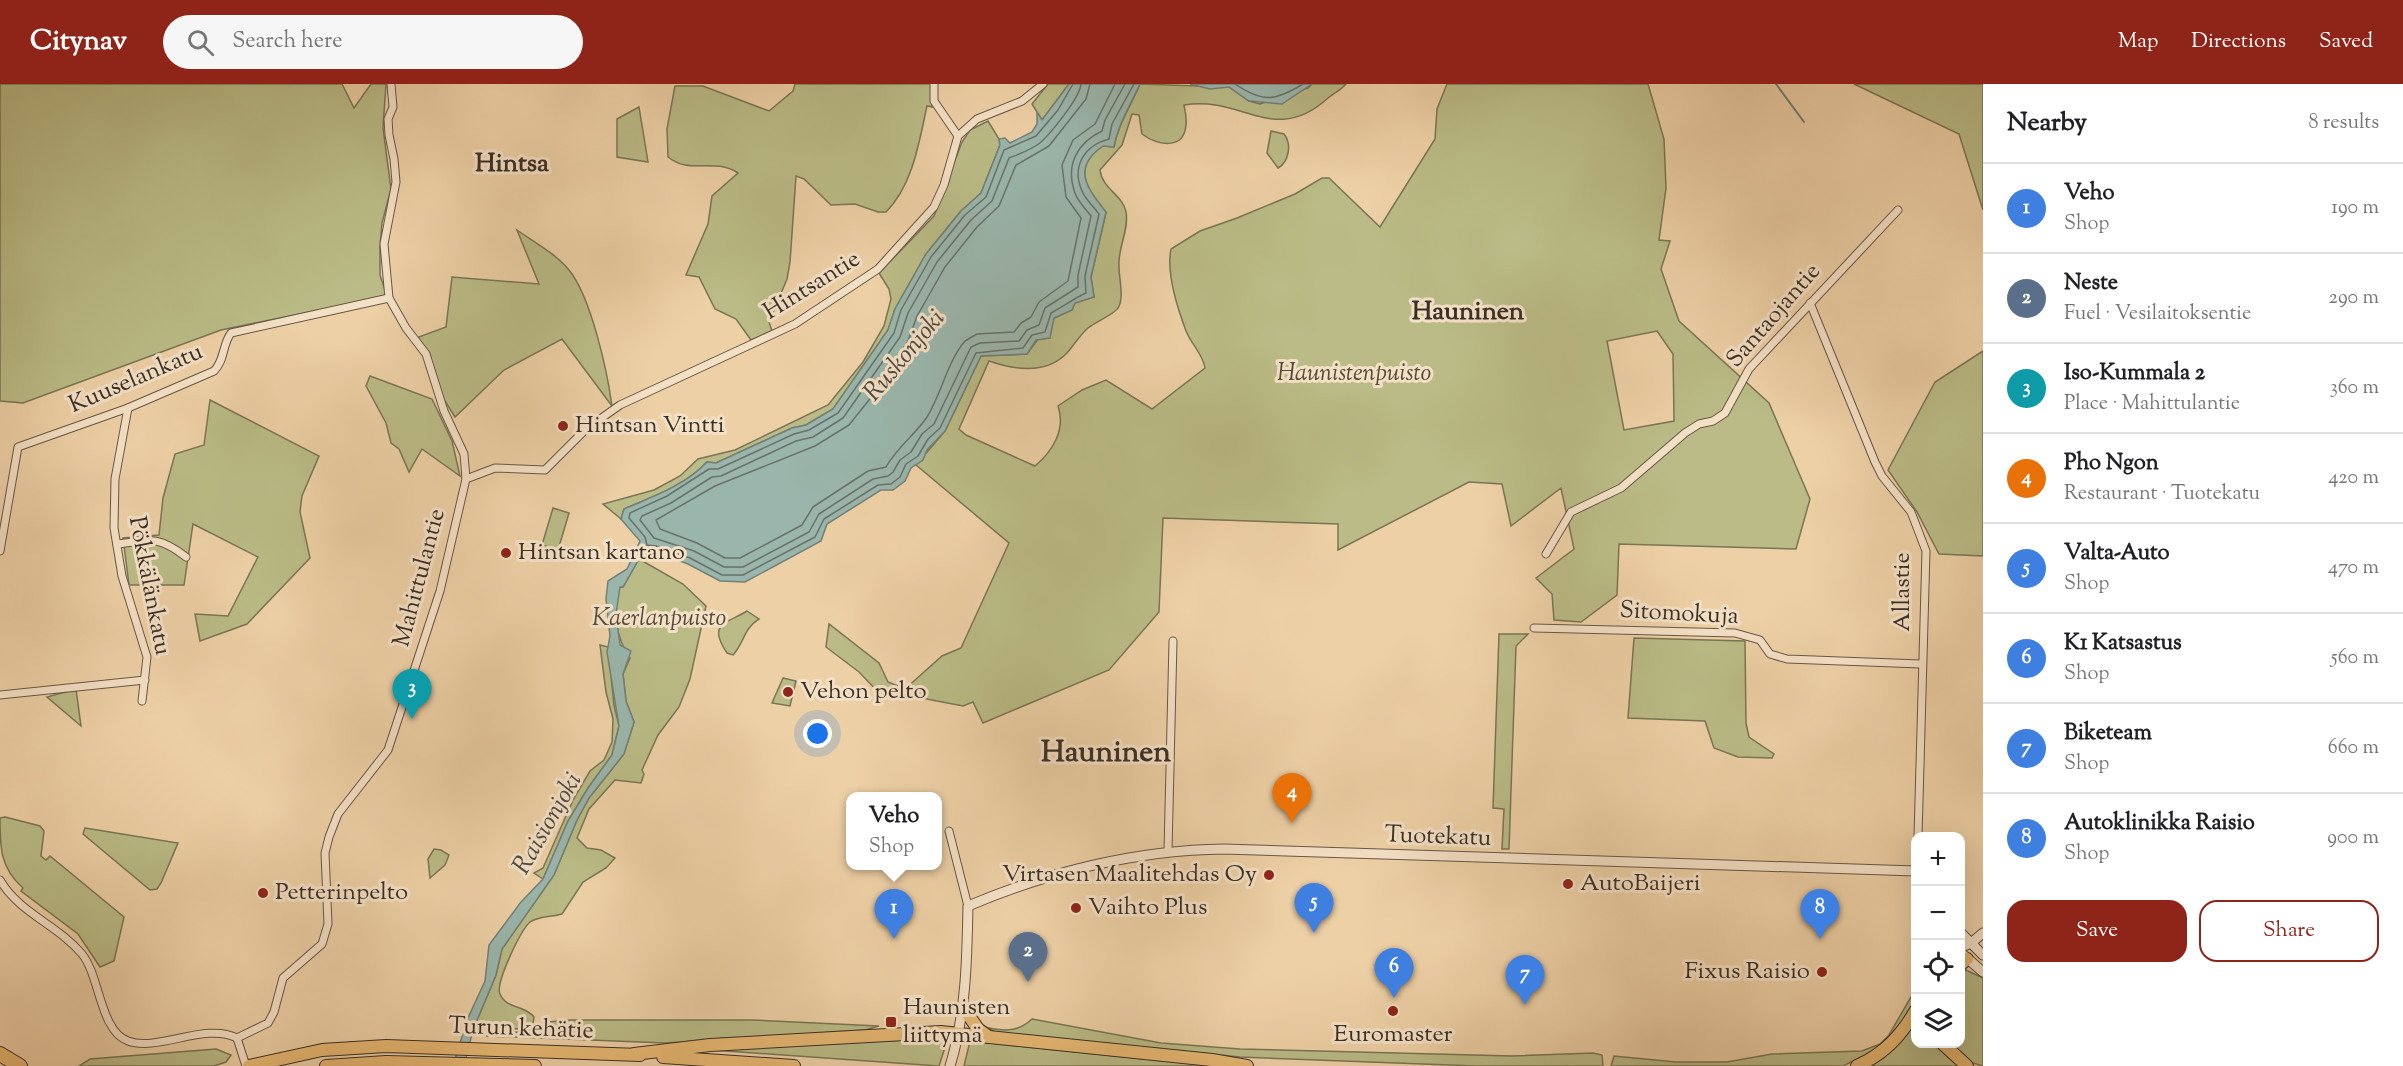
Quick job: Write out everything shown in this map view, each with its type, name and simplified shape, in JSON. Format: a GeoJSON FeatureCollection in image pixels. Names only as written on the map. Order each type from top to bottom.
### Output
{"type":"FeatureCollection","features":[{"type":"Feature","properties":{"kind":"highway"},"geometry":{"type":"LineString","coordinates":[[963,1007],[978,1029],[989,1037]]}},
{"type":"Feature","properties":{"kind":"highway"},"geometry":{"type":"LineString","coordinates":[[1857,1066],[1887,1048],[1911,1018]]}},
{"type":"Feature","properties":{"kind":"highway"},"geometry":{"type":"LineString","coordinates":[[633,1054],[768,1042],[919,1033],[958,1039],[989,1037],[1212,1060],[1247,1066]]}},
{"type":"Feature","properties":{"kind":"highway","name":"Turun kehätie"},"geometry":{"type":"LineString","coordinates":[[248,1066],[322,1050],[421,1047],[633,1054],[794,1066]]}},
{"type":"Feature","properties":{"kind":"highway"},"geometry":{"type":"LineString","coordinates":[[1947,1048],[1967,1066]]}},
{"type":"Feature","properties":{"kind":"highway"},"geometry":{"type":"LineString","coordinates":[[0,1054],[20,1066]]}},
{"type":"Feature","properties":{"kind":"highway","name":"Turun kehätie"},"geometry":{"type":"LineString","coordinates":[[326,1066],[421,1062],[535,1066]]}},
{"type":"Feature","properties":{"kind":"street","name":"Mahittulantie"},"geometry":{"type":"LineString","coordinates":[[237,1038],[268,1023],[274,1012],[283,978],[322,944],[328,924],[325,853],[329,837],[338,814],[388,750],[440,591],[466,478],[464,454],[444,411],[426,354],[406,328],[389,298],[384,244],[396,182],[388,119],[393,107],[391,84]]}},
{"type":"Feature","properties":{"kind":"street"},"geometry":{"type":"LineString","coordinates":[[934,84],[934,100],[958,136],[977,119],[1022,101],[1043,84]]}},
{"type":"Feature","properties":{"kind":"street","name":"Hintsantie"},"geometry":{"type":"LineString","coordinates":[[466,478],[495,468],[545,470],[586,429],[620,405],[795,324],[878,268],[934,207],[944,186],[958,136]]}},
{"type":"Feature","properties":{"kind":"street","name":"Santaojantie"},"geometry":{"type":"LineString","coordinates":[[1546,554],[1570,512],[1621,488],[1685,433],[1725,413],[1749,369],[1898,210]]}},
{"type":"Feature","properties":{"kind":"street","name":"Kuuselankatu"},"geometry":{"type":"LineString","coordinates":[[0,551],[18,447],[129,408],[214,371],[221,362],[226,339],[231,333],[389,298]]}},
{"type":"Feature","properties":{"kind":"street","name":"Allastie"},"geometry":{"type":"LineString","coordinates":[[1810,303],[1875,462],[1882,476],[1911,512],[1926,551],[1918,832]]}},
{"type":"Feature","properties":{"kind":"street","name":"Pökkälänkatu"},"geometry":{"type":"LineString","coordinates":[[129,408],[116,479],[114,528],[122,576],[147,657],[142,701]]}},
{"type":"Feature","properties":{"kind":"street"},"geometry":{"type":"LineString","coordinates":[[117,544],[150,540],[167,542],[186,557]]}},
{"type":"Feature","properties":{"kind":"street","name":"Sitomokuja"},"geometry":{"type":"LineString","coordinates":[[1534,628],[1735,633],[1760,640],[1770,654],[1787,659],[1922,664]]}},
{"type":"Feature","properties":{"kind":"street"},"geometry":{"type":"LineString","coordinates":[[1168,851],[1173,641]]}},
{"type":"Feature","properties":{"kind":"street"},"geometry":{"type":"LineString","coordinates":[[0,695],[145,680]]}},
{"type":"Feature","properties":{"kind":"street"},"geometry":{"type":"LineString","coordinates":[[949,831],[968,906],[963,1007],[958,1039],[950,1066]]}},
{"type":"Feature","properties":{"kind":"street","name":"Tuotekatu"},"geometry":{"type":"LineString","coordinates":[[968,906],[995,895],[1072,872],[1168,851],[1224,849],[1911,872]]}},
{"type":"Feature","properties":{"kind":"street"},"geometry":{"type":"LineString","coordinates":[[0,880],[15,899],[82,954],[91,970],[106,1014],[122,1038],[130,1042],[151,1042],[218,1033],[237,1038],[248,1066]]}},
{"type":"Feature","properties":{"kind":"street"},"geometry":{"type":"LineString","coordinates":[[1965,952],[1983,933]]}},
{"type":"Feature","properties":{"kind":"street"},"geometry":{"type":"LineString","coordinates":[[1965,937],[1983,955]]}},
{"type":"Feature","properties":{"kind":"street"},"geometry":{"type":"LineString","coordinates":[[1965,958],[1983,972]]}},
{"type":"Feature","properties":{"kind":"green space"},"geometry":{"type":"Polygon","coordinates":[[[0,84],[342,84],[354,108],[371,84],[386,84],[383,128],[391,189],[382,223],[380,275],[387,296],[221,330],[23,403],[0,401],[0,84]]]}},
{"type":"Feature","properties":{"kind":"green space"},"geometry":{"type":"Polygon","coordinates":[[[795,84],[932,84],[932,107],[927,106],[909,176],[903,189],[886,212],[878,212],[855,204],[831,205],[804,179],[796,176],[787,279],[769,322],[772,331],[751,340],[736,319],[715,309],[699,277],[686,275],[708,224],[712,196],[738,173],[720,166],[693,166],[676,162],[668,157],[667,129],[675,86],[703,86],[769,111],[793,91],[795,84]]]}},
{"type":"Feature","properties":{"kind":"green space"},"geometry":{"type":"Polygon","coordinates":[[[1048,84],[1069,84],[1042,120],[1032,104],[1048,84]]]}},
{"type":"Feature","properties":{"kind":"green space","name":"Haunistenpuisto"},"geometry":{"type":"Polygon","coordinates":[[[1140,84],[1229,87],[1249,101],[1260,104],[1308,88],[1312,84],[1346,84],[1309,112],[1291,118],[1274,119],[1205,104],[1184,105],[1186,125],[1184,133],[1180,139],[1169,143],[1155,141],[1142,134],[1139,115],[1132,114],[1122,145],[1100,170],[1104,182],[1124,206],[1127,218],[1119,256],[1121,292],[1118,308],[1088,328],[1067,353],[1050,365],[1030,369],[1009,367],[989,361],[959,429],[966,435],[1035,466],[1047,454],[1056,439],[1060,423],[1058,406],[1082,390],[1106,380],[1152,409],[1205,368],[1202,358],[1186,331],[1176,301],[1170,269],[1171,249],[1200,231],[1295,194],[1322,178],[1329,178],[1380,227],[1435,139],[1437,109],[1447,84],[1648,84],[1664,139],[1666,188],[1659,240],[1670,241],[1661,269],[1679,321],[1769,403],[1810,499],[1796,549],[1619,544],[1617,595],[1581,622],[1554,620],[1552,594],[1536,578],[1574,549],[1561,488],[1511,526],[1502,484],[1469,482],[1338,550],[1338,524],[1163,518],[1159,612],[1109,670],[983,723],[973,702],[963,706],[885,691],[882,696],[859,672],[826,647],[829,624],[879,663],[888,682],[905,689],[942,656],[961,648],[1009,543],[916,465],[945,431],[981,356],[1027,354],[1054,318],[1072,310],[1075,303],[1094,297],[1091,277],[1106,213],[1088,187],[1085,170],[1093,154],[1103,146],[1114,147],[1140,84]],[[1657,331],[1607,341],[1624,430],[1674,421],[1673,354],[1657,331]]]}},
{"type":"Feature","properties":{"kind":"green space"},"geometry":{"type":"Polygon","coordinates":[[[1854,84],[1983,84],[1983,210],[1959,134],[1854,84]]]}},
{"type":"Feature","properties":{"kind":"green space"},"geometry":{"type":"Polygon","coordinates":[[[639,107],[648,162],[617,157],[617,119],[639,107]]]}},
{"type":"Feature","properties":{"kind":"green space"},"geometry":{"type":"Polygon","coordinates":[[[988,121],[1000,145],[981,193],[961,211],[926,254],[895,309],[888,330],[833,409],[806,425],[792,428],[716,463],[707,462],[679,484],[624,509],[621,519],[603,504],[654,490],[680,476],[698,459],[735,450],[828,405],[863,362],[884,326],[891,299],[889,289],[879,273],[934,216],[962,142],[970,130],[988,121]]]}},
{"type":"Feature","properties":{"kind":"green space"},"geometry":{"type":"Polygon","coordinates":[[[1271,131],[1284,134],[1289,148],[1285,162],[1278,168],[1267,153],[1271,131]]]}},
{"type":"Feature","properties":{"kind":"green space"},"geometry":{"type":"Polygon","coordinates":[[[517,230],[558,259],[577,282],[597,335],[612,406],[562,339],[504,370],[455,417],[443,398],[430,357],[416,338],[446,327],[452,277],[539,284],[517,230]]]}},
{"type":"Feature","properties":{"kind":"green space"},"geometry":{"type":"Polygon","coordinates":[[[1983,351],[1983,556],[1939,554],[1917,512],[1888,470],[1935,382],[1983,351]]]}},
{"type":"Feature","properties":{"kind":"green space"},"geometry":{"type":"Polygon","coordinates":[[[370,376],[432,399],[452,441],[460,476],[422,449],[409,472],[399,449],[391,443],[386,423],[366,386],[370,376]]]}},
{"type":"Feature","properties":{"kind":"green space"},"geometry":{"type":"Polygon","coordinates":[[[210,400],[319,456],[302,496],[300,512],[310,558],[247,624],[200,641],[195,614],[228,616],[258,557],[193,524],[184,585],[129,585],[123,538],[159,535],[163,498],[175,454],[204,445],[210,400]]]}},
{"type":"Feature","properties":{"kind":"green space"},"geometry":{"type":"Polygon","coordinates":[[[553,508],[569,513],[558,550],[542,545],[553,508]]]}},
{"type":"Feature","properties":{"kind":"green space","name":"Kaerlanpuisto"},"geometry":{"type":"Polygon","coordinates":[[[639,559],[683,584],[706,606],[690,679],[679,707],[658,735],[642,770],[644,774],[641,783],[615,780],[589,809],[577,838],[587,848],[601,850],[615,858],[606,868],[583,882],[562,914],[530,922],[510,957],[501,979],[500,994],[511,1005],[530,1013],[534,1017],[533,1023],[519,1029],[474,1027],[496,975],[502,949],[554,875],[577,820],[589,798],[624,754],[634,722],[626,701],[623,674],[630,658],[621,642],[616,605],[620,586],[623,587],[639,559]]]}},
{"type":"Feature","properties":{"kind":"green space"},"geometry":{"type":"Polygon","coordinates":[[[747,611],[759,619],[747,631],[733,655],[727,653],[721,643],[719,630],[726,622],[747,611]]]}},
{"type":"Feature","properties":{"kind":"green space"},"geometry":{"type":"Polygon","coordinates":[[[1499,634],[1528,634],[1516,646],[1509,849],[1502,849],[1504,809],[1493,808],[1499,634]]]}},
{"type":"Feature","properties":{"kind":"green space"},"geometry":{"type":"Polygon","coordinates":[[[1634,638],[1745,641],[1746,723],[1749,737],[1774,754],[1772,758],[1738,757],[1714,748],[1705,721],[1628,718],[1634,638]]]}},
{"type":"Feature","properties":{"kind":"green space"},"geometry":{"type":"Polygon","coordinates":[[[600,645],[608,647],[614,705],[619,726],[612,755],[568,821],[543,879],[534,873],[543,868],[573,800],[590,771],[604,760],[612,742],[613,719],[606,692],[600,645]]]}},
{"type":"Feature","properties":{"kind":"green space"},"geometry":{"type":"Polygon","coordinates":[[[783,678],[796,681],[790,706],[772,703],[783,678]]]}},
{"type":"Feature","properties":{"kind":"green space"},"geometry":{"type":"Polygon","coordinates":[[[76,689],[81,726],[47,697],[76,689]]]}},
{"type":"Feature","properties":{"kind":"green space"},"geometry":{"type":"Polygon","coordinates":[[[5,817],[40,826],[44,831],[41,856],[46,860],[50,856],[124,917],[114,961],[100,967],[78,934],[21,891],[23,888],[10,873],[3,856],[0,818],[5,817]]]}},
{"type":"Feature","properties":{"kind":"green space"},"geometry":{"type":"Polygon","coordinates":[[[85,828],[178,843],[157,889],[150,890],[83,834],[85,828]]]}},
{"type":"Feature","properties":{"kind":"green space"},"geometry":{"type":"Polygon","coordinates":[[[434,849],[449,855],[445,865],[430,878],[428,859],[434,849]]]}},
{"type":"Feature","properties":{"kind":"green space"},"geometry":{"type":"Polygon","coordinates":[[[1965,970],[1983,978],[1983,1066],[1969,1062],[1953,1048],[1965,1048],[1965,970]]]}},
{"type":"Feature","properties":{"kind":"green space"},"geometry":{"type":"Polygon","coordinates":[[[1911,997],[1911,1010],[1884,1046],[1843,1066],[1611,1066],[1614,1056],[1676,1062],[1727,1062],[1772,1054],[1862,1051],[1880,1044],[1889,1035],[1911,997]]]}},
{"type":"Feature","properties":{"kind":"green space"},"geometry":{"type":"Polygon","coordinates":[[[1032,1019],[1161,1043],[1240,1049],[1512,1056],[1593,1053],[1602,1055],[1603,1066],[1476,1066],[1240,1057],[998,1033],[984,1027],[1010,1030],[1021,1027],[1032,1019]]]}},
{"type":"Feature","properties":{"kind":"green space"},"geometry":{"type":"Polygon","coordinates":[[[753,1020],[879,1026],[865,1030],[665,1043],[487,1036],[488,1033],[524,1032],[548,1022],[753,1020]]]}},
{"type":"Feature","properties":{"kind":"green space"},"geometry":{"type":"Polygon","coordinates":[[[1911,1025],[1911,1048],[1943,1048],[1960,1066],[1868,1066],[1892,1050],[1911,1025]]]}},
{"type":"Feature","properties":{"kind":"green space"},"geometry":{"type":"Polygon","coordinates":[[[940,1038],[947,1041],[939,1066],[711,1050],[940,1038]]]}},
{"type":"Feature","properties":{"kind":"green space"},"geometry":{"type":"Polygon","coordinates":[[[970,1041],[1212,1066],[964,1066],[970,1041]]]}},
{"type":"Feature","properties":{"kind":"green space"},"geometry":{"type":"Polygon","coordinates":[[[216,1049],[231,1055],[226,1062],[214,1066],[79,1066],[90,1059],[216,1049]]]}},
{"type":"Feature","properties":{"kind":"water","name":"Ruskonjoki"},"geometry":{"type":"Polygon","coordinates":[[[1069,84],[1140,84],[1121,123],[1114,147],[1103,146],[1087,162],[1085,170],[1088,186],[1106,212],[1091,277],[1094,297],[1075,303],[1072,310],[1054,318],[1050,338],[1036,340],[1027,354],[981,356],[945,431],[927,450],[923,460],[911,468],[905,481],[893,490],[881,490],[827,524],[821,541],[745,582],[720,581],[688,564],[653,551],[639,559],[623,587],[620,587],[616,614],[620,645],[631,651],[623,674],[626,701],[634,722],[624,754],[589,798],[577,820],[554,875],[502,949],[496,975],[473,1030],[464,1066],[453,1066],[467,1020],[485,981],[489,945],[521,902],[543,879],[568,821],[612,755],[619,726],[607,652],[610,636],[606,599],[608,581],[627,569],[640,541],[621,519],[624,509],[679,484],[707,462],[716,463],[792,428],[806,425],[833,409],[888,330],[895,309],[926,254],[961,211],[981,193],[1000,145],[999,139],[1005,138],[1010,143],[1032,132],[1037,124],[1037,112],[1042,120],[1069,84]]]}},
{"type":"Feature","properties":{"kind":"water"},"geometry":{"type":"Polygon","coordinates":[[[1190,84],[1312,84],[1282,104],[1249,101],[1229,87],[1210,89],[1190,84]]]}},
{"type":"Feature","properties":{"kind":"waterway"},"geometry":{"type":"LineString","coordinates":[[1776,84],[1804,122]]}},
{"type":"Feature","properties":{"kind":"place","name":"Hintsan Vintti"},"geometry":{"type":"Point","coordinates":[563,426]}},
{"type":"Feature","properties":{"kind":"place","name":"Hintsan kartano"},"geometry":{"type":"Point","coordinates":[506,553]}},
{"type":"Feature","properties":{"kind":"place","name":"Vehon pelto"},"geometry":{"type":"Point","coordinates":[788,692]}},
{"type":"Feature","properties":{"kind":"place","name":"Iso-Kummala 2"},"geometry":{"type":"Point","coordinates":[412,719]}},
{"type":"Feature","properties":{"kind":"place","name":"Pho Ngon"},"geometry":{"type":"Point","coordinates":[1292,823]}},
{"type":"Feature","properties":{"kind":"place","name":"Virtasen Maalitehdas Oy"},"geometry":{"type":"Point","coordinates":[1269,875]}},
{"type":"Feature","properties":{"kind":"place","name":"AutoBaijeri"},"geometry":{"type":"Point","coordinates":[1568,884]}},
{"type":"Feature","properties":{"kind":"place","name":"Petterinpelto"},"geometry":{"type":"Point","coordinates":[263,893]}},
{"type":"Feature","properties":{"kind":"place","name":"Vaihto Plus"},"geometry":{"type":"Point","coordinates":[1076,908]}},
{"type":"Feature","properties":{"kind":"place","name":"Valta-Auto"},"geometry":{"type":"Point","coordinates":[1314,933]}},
{"type":"Feature","properties":{"kind":"place","name":"Veho"},"geometry":{"type":"Point","coordinates":[894,939]}},
{"type":"Feature","properties":{"kind":"place","name":"Autoklinikka Raisio"},"geometry":{"type":"Point","coordinates":[1820,939]}},
{"type":"Feature","properties":{"kind":"place","name":"Fixus Raisio"},"geometry":{"type":"Point","coordinates":[1822,972]}},
{"type":"Feature","properties":{"kind":"place","name":"Neste"},"geometry":{"type":"Point","coordinates":[1028,982]}},
{"type":"Feature","properties":{"kind":"place","name":"K1 Katsastus"},"geometry":{"type":"Point","coordinates":[1394,998]}},
{"type":"Feature","properties":{"kind":"place","name":"Biketeam"},"geometry":{"type":"Point","coordinates":[1525,1005]}},
{"type":"Feature","properties":{"kind":"place","name":"Euromaster"},"geometry":{"type":"Point","coordinates":[1393,1011]}},
{"type":"Feature","properties":{"kind":"place","name":"Haunisten liittymä"},"geometry":{"type":"Point","coordinates":[891,1022]}},
{"type":"Feature","properties":{"kind":"district","name":"Hintsa"},"geometry":{"type":"Point","coordinates":[512,164]}},
{"type":"Feature","properties":{"kind":"district","name":"Hauninen"},"geometry":{"type":"Point","coordinates":[1468,312]}},
{"type":"Feature","properties":{"kind":"district","name":"Hauninen"},"geometry":{"type":"Point","coordinates":[1106,753]}},
{"type":"Feature","properties":{"kind":"water label","name":"Raisionjoki"},"geometry":{"type":"Point","coordinates":[548,824]}}]}
